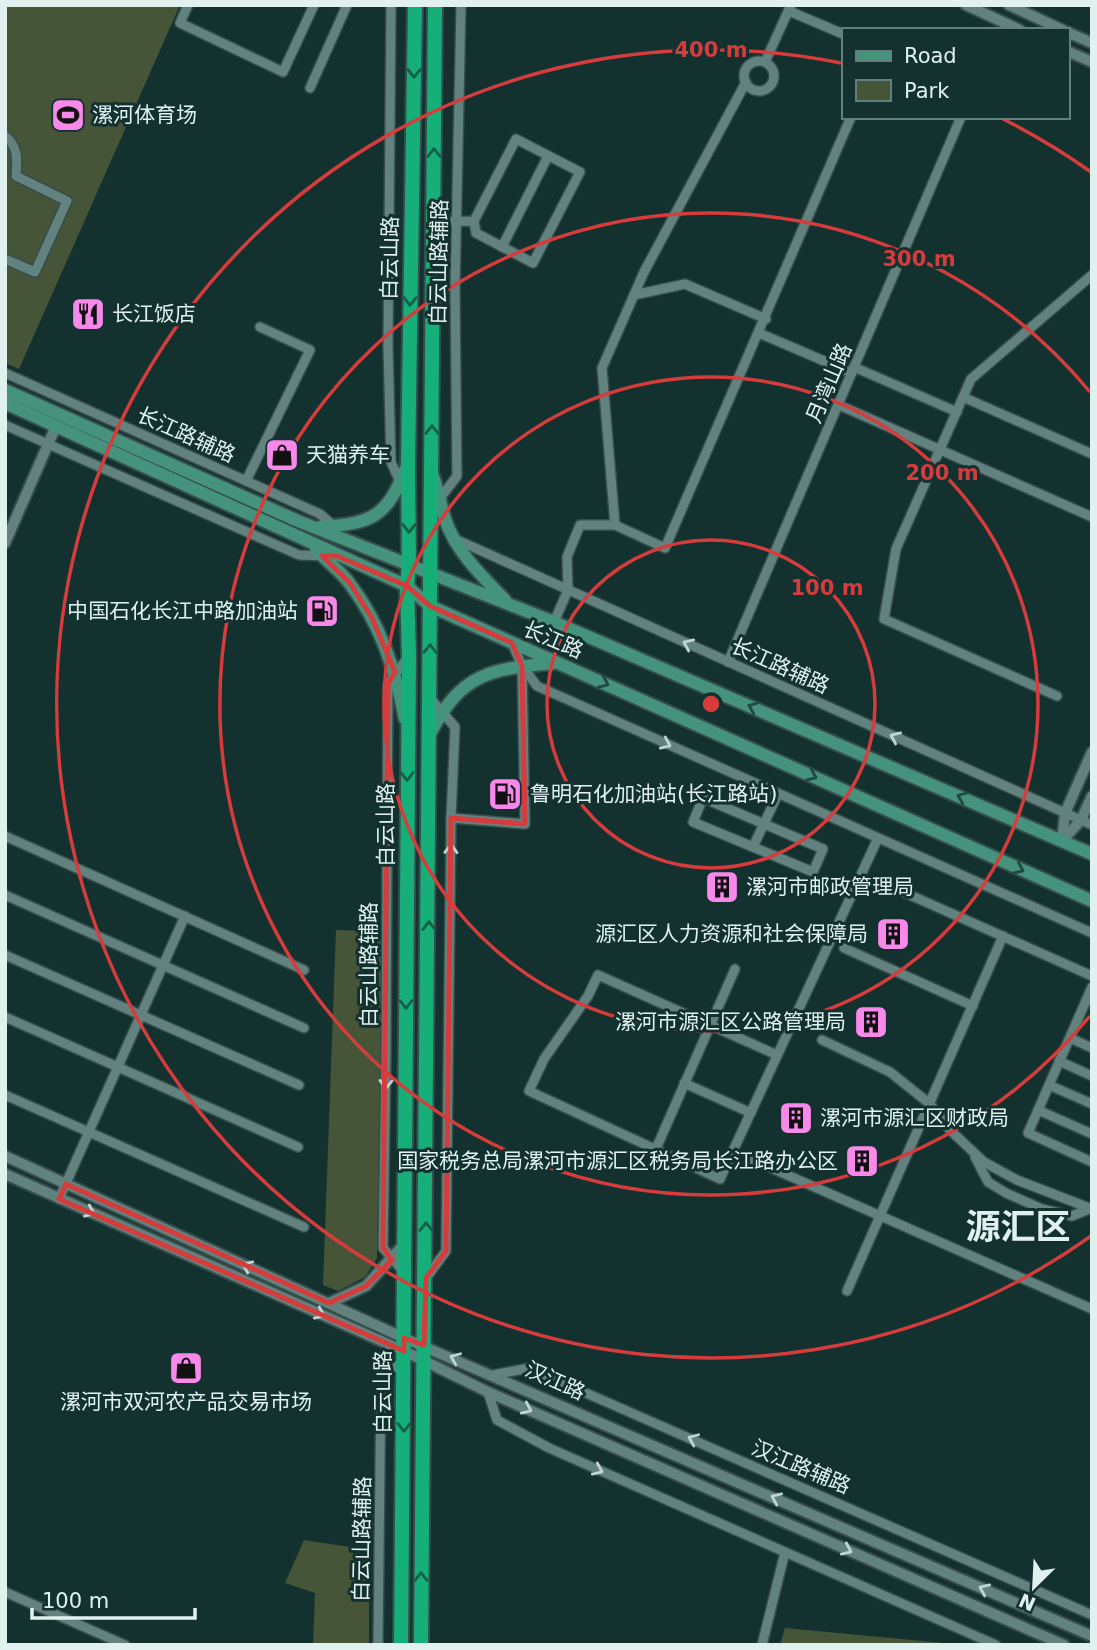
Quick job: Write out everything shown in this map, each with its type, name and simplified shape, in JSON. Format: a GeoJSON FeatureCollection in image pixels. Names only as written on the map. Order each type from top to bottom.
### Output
{"type":"FeatureCollection","features":[{"type":"Feature","properties":{"kind":"highway","name":"白云山路"},"geometry":{"type":"LineString","coordinates":[[401,1645],[409,656],[407,586],[410,503],[408,465],[415,5]]}},
{"type":"Feature","properties":{"kind":"highway","name":"白云山路"},"geometry":{"type":"LineString","coordinates":[[421,1645],[435,5]]}},
{"type":"Feature","properties":{"kind":"main road","name":"长江路"},"geometry":{"type":"LineString","coordinates":[[5,390],[316,528],[554,622],[1092,854]]}},
{"type":"Feature","properties":{"kind":"main road","name":"长江路"},"geometry":{"type":"LineString","coordinates":[[5,403],[407,586],[430,606],[1092,901]]}},
{"type":"Feature","properties":{"kind":"main road"},"geometry":{"type":"LineString","coordinates":[[316,528],[355,525],[374,516],[388,504],[408,465]]}},
{"type":"Feature","properties":{"kind":"main road"},"geometry":{"type":"LineString","coordinates":[[432,472],[446,520],[455,540],[474,569],[511,605]]}},
{"type":"Feature","properties":{"kind":"main road"},"geometry":{"type":"LineString","coordinates":[[309,541],[350,583],[372,618],[395,672],[407,733]]}},
{"type":"Feature","properties":{"kind":"main road"},"geometry":{"type":"LineString","coordinates":[[407,586],[429,571]]}},
{"type":"Feature","properties":{"kind":"main road"},"geometry":{"type":"LineString","coordinates":[[430,734],[442,712],[458,692],[479,676],[522,666],[559,663]]}},
{"type":"Feature","properties":{"kind":"street"},"geometry":{"type":"LineString","coordinates":[[188,5],[180,23],[283,72],[314,5]]}},
{"type":"Feature","properties":{"kind":"street"},"geometry":{"type":"LineString","coordinates":[[310,88],[347,5]]}},
{"type":"Feature","properties":{"kind":"street"},"geometry":{"type":"LineString","coordinates":[[391,5],[390,436],[391,462],[410,503]]}},
{"type":"Feature","properties":{"kind":"street","name":"白云山路辅路"},"geometry":{"type":"LineString","coordinates":[[430,510],[457,476],[457,221],[461,5]]}},
{"type":"Feature","properties":{"kind":"street"},"geometry":{"type":"LineString","coordinates":[[966,5],[1000,26]]}},
{"type":"Feature","properties":{"kind":"street"},"geometry":{"type":"LineString","coordinates":[[1009,5],[1059,28]]}},
{"type":"Feature","properties":{"kind":"street"},"geometry":{"type":"LineString","coordinates":[[765,62],[790,8],[842,34]]}},
{"type":"Feature","properties":{"kind":"street"},"geometry":{"type":"LineString","coordinates":[[1069,33],[1092,43]]}},
{"type":"Feature","properties":{"kind":"street"},"geometry":{"type":"LineString","coordinates":[[1069,52],[1092,62]]}},
{"type":"Feature","properties":{"kind":"street"},"geometry":{"type":"LineString","coordinates":[[615,525],[602,368],[634,295],[746,82],[745,72],[750,64],[765,62]]}},
{"type":"Feature","properties":{"kind":"street"},"geometry":{"type":"LineString","coordinates":[[746,82],[757,91],[770,87],[774,73],[765,62]]}},
{"type":"Feature","properties":{"kind":"street"},"geometry":{"type":"LineString","coordinates":[[554,622],[568,590],[567,558],[580,525],[615,525],[665,548],[850,119]]}},
{"type":"Feature","properties":{"kind":"street","name":"月湾山路"},"geometry":{"type":"LineString","coordinates":[[728,662],[960,119]]}},
{"type":"Feature","properties":{"kind":"street"},"geometry":{"type":"LineString","coordinates":[[5,136],[14,143],[16,176],[67,201],[35,272],[5,259]]}},
{"type":"Feature","properties":{"kind":"street"},"geometry":{"type":"LineString","coordinates":[[516,139],[548,156],[580,172],[533,263],[476,233],[474,221],[516,139]]}},
{"type":"Feature","properties":{"kind":"street"},"geometry":{"type":"LineString","coordinates":[[502,247],[548,156]]}},
{"type":"Feature","properties":{"kind":"street"},"geometry":{"type":"LineString","coordinates":[[434,222],[474,221]]}},
{"type":"Feature","properties":{"kind":"street"},"geometry":{"type":"LineString","coordinates":[[1057,696],[884,619],[896,550],[971,379],[1092,275]]}},
{"type":"Feature","properties":{"kind":"street"},"geometry":{"type":"LineString","coordinates":[[634,295],[684,284],[766,319]]}},
{"type":"Feature","properties":{"kind":"street"},"geometry":{"type":"LineString","coordinates":[[246,481],[310,350],[260,327]]}},
{"type":"Feature","properties":{"kind":"street"},"geometry":{"type":"LineString","coordinates":[[759,333],[957,412]]}},
{"type":"Feature","properties":{"kind":"street","name":"长江路辅路"},"geometry":{"type":"LineString","coordinates":[[5,373],[320,514],[344,539]]}},
{"type":"Feature","properties":{"kind":"street"},"geometry":{"type":"LineString","coordinates":[[963,397],[1092,454]]}},
{"type":"Feature","properties":{"kind":"street"},"geometry":{"type":"LineString","coordinates":[[839,405],[1092,517]]}},
{"type":"Feature","properties":{"kind":"street"},"geometry":{"type":"LineString","coordinates":[[5,425],[299,555],[337,556]]}},
{"type":"Feature","properties":{"kind":"street"},"geometry":{"type":"LineString","coordinates":[[5,543],[56,426]]}},
{"type":"Feature","properties":{"kind":"street","name":"长江路辅路"},"geometry":{"type":"LineString","coordinates":[[455,540],[1086,822]]}},
{"type":"Feature","properties":{"kind":"street"},"geometry":{"type":"LineString","coordinates":[[512,643],[522,666],[537,686],[1092,933]]}},
{"type":"Feature","properties":{"kind":"street","name":"白云山路辅路"},"geometry":{"type":"LineString","coordinates":[[391,1259],[383,1248],[388,684],[409,656]]}},
{"type":"Feature","properties":{"kind":"street"},"geometry":{"type":"LineString","coordinates":[[451,818],[525,824],[522,666]]}},
{"type":"Feature","properties":{"kind":"street"},"geometry":{"type":"LineString","coordinates":[[426,1278],[446,1251],[451,818],[455,727],[430,698]]}},
{"type":"Feature","properties":{"kind":"street"},"geometry":{"type":"LineString","coordinates":[[1062,841],[1065,813],[1092,752]]}},
{"type":"Feature","properties":{"kind":"street"},"geometry":{"type":"LineString","coordinates":[[753,847],[778,794]]}},
{"type":"Feature","properties":{"kind":"street"},"geometry":{"type":"LineString","coordinates":[[1062,841],[1086,822],[1092,796]]}},
{"type":"Feature","properties":{"kind":"street"},"geometry":{"type":"LineString","coordinates":[[703,798],[823,849],[813,872],[753,847],[693,822],[703,798]]}},
{"type":"Feature","properties":{"kind":"street"},"geometry":{"type":"LineString","coordinates":[[5,836],[304,970]]}},
{"type":"Feature","properties":{"kind":"street"},"geometry":{"type":"LineString","coordinates":[[777,1055],[597,975],[588,996],[544,1059],[529,1091],[720,1179],[878,838]]}},
{"type":"Feature","properties":{"kind":"street"},"geometry":{"type":"LineString","coordinates":[[901,891],[1092,976]]}},
{"type":"Feature","properties":{"kind":"street"},"geometry":{"type":"LineString","coordinates":[[5,895],[304,1028]]}},
{"type":"Feature","properties":{"kind":"street"},"geometry":{"type":"LineString","coordinates":[[59,1199],[185,916]]}},
{"type":"Feature","properties":{"kind":"street"},"geometry":{"type":"LineString","coordinates":[[847,1290],[1003,936]]}},
{"type":"Feature","properties":{"kind":"street"},"geometry":{"type":"LineString","coordinates":[[844,948],[972,1006]]}},
{"type":"Feature","properties":{"kind":"street"},"geometry":{"type":"LineString","coordinates":[[5,955],[299,1085]]}},
{"type":"Feature","properties":{"kind":"street"},"geometry":{"type":"LineString","coordinates":[[655,1151],[735,969]]}},
{"type":"Feature","properties":{"kind":"street"},"geometry":{"type":"LineString","coordinates":[[1092,986],[1028,1133],[1092,1162]]}},
{"type":"Feature","properties":{"kind":"street"},"geometry":{"type":"LineString","coordinates":[[1081,1012],[1092,1016]]}},
{"type":"Feature","properties":{"kind":"street"},"geometry":{"type":"LineString","coordinates":[[5,1017],[298,1147]]}},
{"type":"Feature","properties":{"kind":"street"},"geometry":{"type":"LineString","coordinates":[[1069,1038],[1092,1048]]}},
{"type":"Feature","properties":{"kind":"street"},"geometry":{"type":"LineString","coordinates":[[822,1040],[890,1072],[930,1104],[951,1131],[984,1162],[1017,1180],[1091,1209]]}},
{"type":"Feature","properties":{"kind":"street"},"geometry":{"type":"LineString","coordinates":[[1059,1061],[1092,1076]]}},
{"type":"Feature","properties":{"kind":"street"},"geometry":{"type":"LineString","coordinates":[[684,1083],[751,1113]]}},
{"type":"Feature","properties":{"kind":"street"},"geometry":{"type":"LineString","coordinates":[[1049,1085],[1092,1104]]}},
{"type":"Feature","properties":{"kind":"street"},"geometry":{"type":"LineString","coordinates":[[5,1095],[304,1227]]}},
{"type":"Feature","properties":{"kind":"street"},"geometry":{"type":"LineString","coordinates":[[1038,1110],[1092,1135]]}},
{"type":"Feature","properties":{"kind":"street"},"geometry":{"type":"LineString","coordinates":[[973,1152],[988,1182],[1006,1193],[1042,1209],[1072,1216],[1091,1209]]}},
{"type":"Feature","properties":{"kind":"street","name":"汉江路"},"geometry":{"type":"LineString","coordinates":[[5,1156],[329,1303],[424,1362],[488,1392],[1064,1645]]}},
{"type":"Feature","properties":{"kind":"street"},"geometry":{"type":"LineString","coordinates":[[753,1160],[1092,1308]]}},
{"type":"Feature","properties":{"kind":"street","name":"汉江路"},"geometry":{"type":"LineString","coordinates":[[5,1174],[404,1350],[424,1345],[1092,1636]]}},
{"type":"Feature","properties":{"kind":"street"},"geometry":{"type":"LineString","coordinates":[[329,1303],[366,1286],[405,1243]]}},
{"type":"Feature","properties":{"kind":"street"},"geometry":{"type":"LineString","coordinates":[[391,1259],[405,1272]]}},
{"type":"Feature","properties":{"kind":"street","name":"白云山路辅路"},"geometry":{"type":"LineString","coordinates":[[379,1645],[382,1377],[404,1350]]}},
{"type":"Feature","properties":{"kind":"street","name":"汉江路辅路"},"geometry":{"type":"LineString","coordinates":[[493,1375],[529,1368],[1092,1615]]}},
{"type":"Feature","properties":{"kind":"street"},"geometry":{"type":"LineString","coordinates":[[488,1392],[497,1420],[549,1448],[996,1645]]}},
{"type":"Feature","properties":{"kind":"street"},"geometry":{"type":"LineString","coordinates":[[762,1645],[785,1552]]}},
{"type":"Feature","properties":{"kind":"street"},"geometry":{"type":"LineString","coordinates":[[5,1592],[125,1645]]}},
{"type":"Feature","properties":{"kind":"highlighted area"},"geometry":{"type":"Polygon","coordinates":[[[322,556],[337,556],[407,586],[430,606],[512,643],[522,666],[525,824],[451,818],[446,1251],[426,1278],[424,1345],[404,1338],[404,1351],[59,1199],[66,1184],[329,1303],[366,1286],[392,1260],[383,1248],[388,684],[395,672],[372,618],[350,583],[322,556]]]}},
{"type":"Feature","properties":{"kind":"green space","name":"漯河体育场"},"geometry":{"type":"Polygon","coordinates":[[[5,5],[180,5],[19,369],[5,363],[5,5]]]}},
{"type":"Feature","properties":{"kind":"green space"},"geometry":{"type":"Polygon","coordinates":[[[336,930],[383,931],[377,1258],[365,1277],[338,1291],[323,1285],[336,930]]]}},
{"type":"Feature","properties":{"kind":"green space"},"geometry":{"type":"Polygon","coordinates":[[[304,1540],[369,1550],[369,1645],[313,1645],[315,1593],[285,1583],[304,1540]]]}},
{"type":"Feature","properties":{"kind":"green space"},"geometry":{"type":"Polygon","coordinates":[[[785,1628],[944,1643],[947,1645],[780,1645],[785,1628]]]}},
{"type":"Feature","properties":{"kind":"place","name":"漯河体育场"},"geometry":{"type":"Point","coordinates":[68,115]}},
{"type":"Feature","properties":{"kind":"place","name":"长江饭店"},"geometry":{"type":"Point","coordinates":[88,314]}},
{"type":"Feature","properties":{"kind":"place","name":"天猫养车"},"geometry":{"type":"Point","coordinates":[282,455]}},
{"type":"Feature","properties":{"kind":"place","name":"中国石化长江中路加油站"},"geometry":{"type":"Point","coordinates":[322,611]}},
{"type":"Feature","properties":{"kind":"place","name":"鲁明石化加油站(长江路站)"},"geometry":{"type":"Point","coordinates":[505,794]}},
{"type":"Feature","properties":{"kind":"place","name":"漯河市邮政管理局"},"geometry":{"type":"Point","coordinates":[722,887]}},
{"type":"Feature","properties":{"kind":"place","name":"源汇区人力资源和社会保障局"},"geometry":{"type":"Point","coordinates":[893,934]}},
{"type":"Feature","properties":{"kind":"place","name":"漯河市源汇区公路管理局"},"geometry":{"type":"Point","coordinates":[871,1022]}},
{"type":"Feature","properties":{"kind":"place","name":"漯河市源汇区财政局"},"geometry":{"type":"Point","coordinates":[796,1118]}},
{"type":"Feature","properties":{"kind":"place","name":"国家税务总局漯河市源汇区税务局长江路办公区"},"geometry":{"type":"Point","coordinates":[862,1161]}},
{"type":"Feature","properties":{"kind":"place","name":"漯河市双河农产品交易市场"},"geometry":{"type":"Point","coordinates":[186,1368]}},
{"type":"Feature","properties":{"kind":"district","name":"源汇区"},"geometry":{"type":"Point","coordinates":[1018,1227]}}]}
